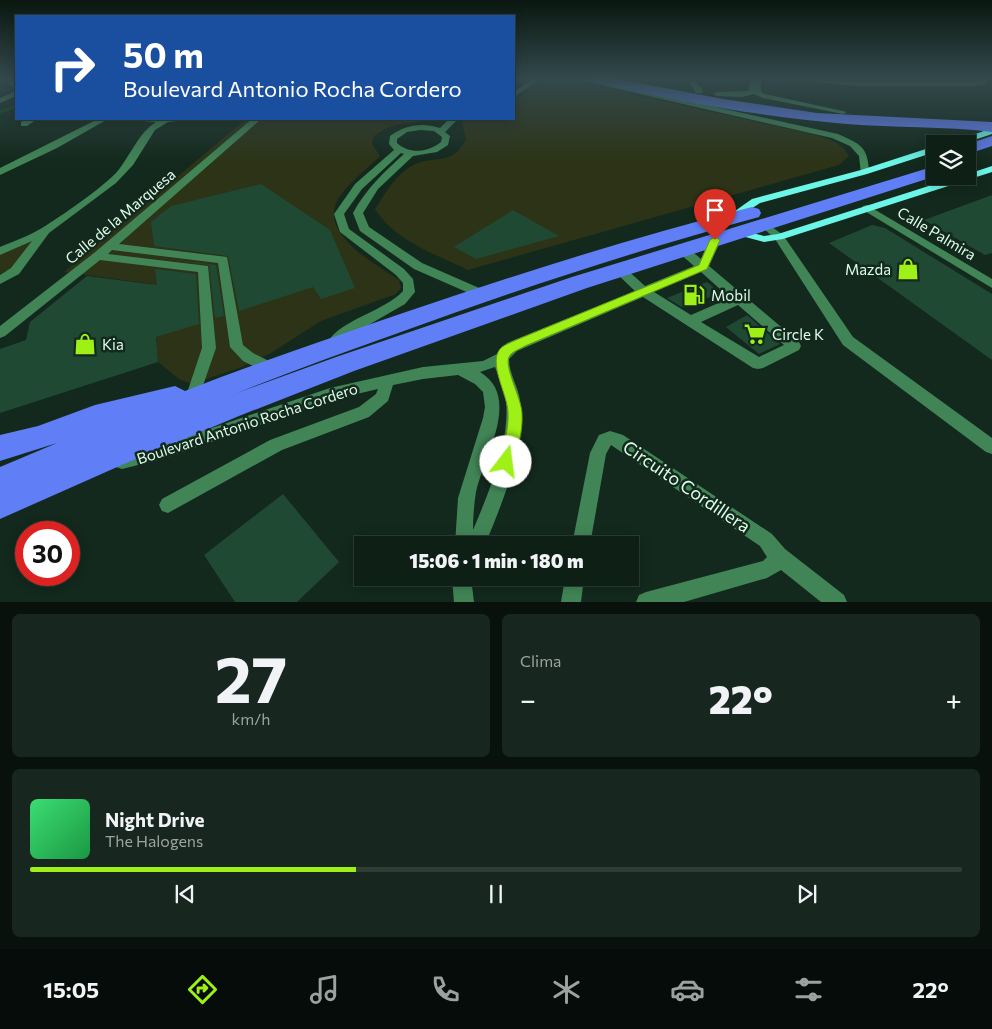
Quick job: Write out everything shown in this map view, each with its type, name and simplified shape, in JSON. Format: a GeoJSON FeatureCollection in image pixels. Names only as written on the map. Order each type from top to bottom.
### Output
{"type":"FeatureCollection","features":[{"type":"Feature","properties":{"kind":"highway"},"geometry":{"type":"LineString","coordinates":[[744,107],[846,120],[992,127]]}},
{"type":"Feature","properties":{"kind":"highway"},"geometry":{"type":"LineString","coordinates":[[796,107],[843,112],[992,118]]}},
{"type":"Feature","properties":{"kind":"highway"},"geometry":{"type":"LineString","coordinates":[[976,146],[992,141]]}},
{"type":"Feature","properties":{"kind":"highway"},"geometry":{"type":"LineString","coordinates":[[976,159],[992,154]]}},
{"type":"Feature","properties":{"kind":"highway"},"geometry":{"type":"LineString","coordinates":[[0,481],[223,387],[482,294],[634,245],[814,209],[926,163]]}},
{"type":"Feature","properties":{"kind":"highway"},"geometry":{"type":"LineString","coordinates":[[0,504],[68,473],[404,341],[715,240],[733,226],[764,224],[926,174]]}},
{"type":"Feature","properties":{"kind":"highway"},"geometry":{"type":"LineString","coordinates":[[0,448],[38,438],[95,417],[150,402],[223,387]]}},
{"type":"Feature","properties":{"kind":"main road"},"geometry":{"type":"LineString","coordinates":[[976,136],[992,131]]}},
{"type":"Feature","properties":{"kind":"main road"},"geometry":{"type":"LineString","coordinates":[[926,152],[864,172],[756,201],[733,226],[764,239],[779,237],[814,209],[867,208],[992,169]]}},
{"type":"Feature","properties":{"kind":"street"},"geometry":{"type":"LineString","coordinates":[[724,107],[835,136],[853,144],[864,156],[864,172]]}},
{"type":"Feature","properties":{"kind":"street"},"geometry":{"type":"LineString","coordinates":[[817,107],[843,112]]}},
{"type":"Feature","properties":{"kind":"street"},"geometry":{"type":"LineString","coordinates":[[24,124],[31,120]]}},
{"type":"Feature","properties":{"kind":"street"},"geometry":{"type":"LineString","coordinates":[[0,172],[102,120]]}},
{"type":"Feature","properties":{"kind":"street"},"geometry":{"type":"LineString","coordinates":[[144,120],[152,124],[166,120]]}},
{"type":"Feature","properties":{"kind":"street","name":"Calle de la Marquesa"},"geometry":{"type":"LineString","coordinates":[[1,332],[98,256],[255,120]]}},
{"type":"Feature","properties":{"kind":"street"},"geometry":{"type":"LineString","coordinates":[[429,127],[438,120]]}},
{"type":"Feature","properties":{"kind":"street"},"geometry":{"type":"LineString","coordinates":[[441,131],[453,120]]}},
{"type":"Feature","properties":{"kind":"street"},"geometry":{"type":"LineString","coordinates":[[0,251],[45,232],[113,181],[130,164],[152,124]]}},
{"type":"Feature","properties":{"kind":"street"},"geometry":{"type":"LineString","coordinates":[[429,127],[441,131],[446,136],[442,146],[425,152],[411,153],[399,150],[392,141],[395,135],[408,128],[429,127]]}},
{"type":"Feature","properties":{"kind":"street"},"geometry":{"type":"LineString","coordinates":[[325,350],[353,328],[401,301],[409,292],[409,282],[400,272],[344,230],[339,214],[347,197],[360,183],[399,150]]}},
{"type":"Feature","properties":{"kind":"street"},"geometry":{"type":"LineString","coordinates":[[411,153],[378,182],[366,197],[358,213],[364,230],[418,266],[482,294]]}},
{"type":"Feature","properties":{"kind":"street"},"geometry":{"type":"LineString","coordinates":[[0,165],[11,166]]}},
{"type":"Feature","properties":{"kind":"street","name":"Calle Palmira"},"geometry":{"type":"LineString","coordinates":[[867,208],[992,284]]}},
{"type":"Feature","properties":{"kind":"street"},"geometry":{"type":"LineString","coordinates":[[764,224],[779,237],[848,342],[992,447]]}},
{"type":"Feature","properties":{"kind":"street"},"geometry":{"type":"LineString","coordinates":[[0,280],[15,271],[45,232]]}},
{"type":"Feature","properties":{"kind":"street"},"geometry":{"type":"LineString","coordinates":[[703,267],[715,240]]}},
{"type":"Feature","properties":{"kind":"street"},"geometry":{"type":"LineString","coordinates":[[109,246],[223,260],[237,347],[248,356],[272,369]]}},
{"type":"Feature","properties":{"kind":"street"},"geometry":{"type":"LineString","coordinates":[[620,270],[644,292],[758,364],[794,346],[683,250]]}},
{"type":"Feature","properties":{"kind":"street"},"geometry":{"type":"LineString","coordinates":[[98,256],[204,269],[209,348],[194,393]]}},
{"type":"Feature","properties":{"kind":"street","name":"Boulevard Antonio Rocha Cordero"},"geometry":{"type":"LineString","coordinates":[[68,473],[113,465],[162,452],[330,394],[423,373],[485,366],[502,358],[512,347],[703,267]]}},
{"type":"Feature","properties":{"kind":"street"},"geometry":{"type":"LineString","coordinates":[[690,321],[739,299]]}},
{"type":"Feature","properties":{"kind":"street"},"geometry":{"type":"LineString","coordinates":[[480,536],[497,494],[514,430],[515,413],[513,399],[502,367],[502,358]]}},
{"type":"Feature","properties":{"kind":"street"},"geometry":{"type":"LineString","coordinates":[[462,370],[484,382],[492,396],[490,418],[465,507],[464,536]]}},
{"type":"Feature","properties":{"kind":"street"},"geometry":{"type":"LineString","coordinates":[[168,505],[276,446],[364,412],[383,397],[387,381]]}},
{"type":"Feature","properties":{"kind":"street","name":"Circuito Cordillera"},"geometry":{"type":"LineString","coordinates":[[583,536],[598,454],[605,440],[610,438],[624,442],[766,540],[778,556],[837,602]]}},
{"type":"Feature","properties":{"kind":"street"},"geometry":{"type":"LineString","coordinates":[[646,602],[767,569],[774,564],[778,556]]}},
{"type":"Feature","properties":{"kind":"street"},"geometry":{"type":"LineString","coordinates":[[463,586],[464,602]]}},
{"type":"Feature","properties":{"kind":"street"},"geometry":{"type":"LineString","coordinates":[[571,602],[574,586]]}},
{"type":"Feature","properties":{"kind":"green space"},"geometry":{"type":"Polygon","coordinates":[[[515,107],[690,107],[812,134],[838,144],[849,156],[839,165],[468,270],[417,246],[393,230],[375,209],[391,184],[401,173],[421,162],[448,157],[460,148],[466,139],[462,122],[465,120],[515,120],[515,107]]]}},
{"type":"Feature","properties":{"kind":"green space"},"geometry":{"type":"Polygon","coordinates":[[[245,120],[423,120],[400,124],[374,136],[372,144],[380,156],[340,196],[334,213],[336,225],[343,237],[365,257],[399,280],[401,288],[396,294],[321,321],[271,353],[242,367],[192,384],[179,379],[158,362],[152,284],[64,272],[245,120]]]}},
{"type":"Feature","properties":{"kind":"green space"},"geometry":{"type":"Polygon","coordinates":[[[35,238],[15,266],[0,274],[0,254],[35,238]]]}},
{"type":"Feature","properties":{"kind":"building"},"geometry":{"type":"Polygon","coordinates":[[[261,184],[330,230],[355,288],[321,299],[313,287],[239,311],[228,256],[154,246],[151,222],[171,206],[261,184]]]}},
{"type":"Feature","properties":{"kind":"building"},"geometry":{"type":"Polygon","coordinates":[[[992,195],[992,253],[985,255],[924,220],[992,195]]]}},
{"type":"Feature","properties":{"kind":"building"},"geometry":{"type":"Polygon","coordinates":[[[513,210],[559,236],[476,259],[454,247],[513,210]]]}},
{"type":"Feature","properties":{"kind":"building","name":"Mazda"},"geometry":{"type":"Polygon","coordinates":[[[872,225],[885,228],[992,294],[992,360],[829,243],[872,225]]]}},
{"type":"Feature","properties":{"kind":"building"},"geometry":{"type":"Polygon","coordinates":[[[154,257],[216,265],[224,316],[215,318],[209,265],[154,257]]]}},
{"type":"Feature","properties":{"kind":"building","name":"Kia"},"geometry":{"type":"Polygon","coordinates":[[[155,269],[196,274],[199,324],[156,337],[158,362],[0,413],[0,349],[26,340],[30,322],[87,276],[157,285],[155,269]]]}},
{"type":"Feature","properties":{"kind":"building","name":"Mobil"},"geometry":{"type":"Polygon","coordinates":[[[707,282],[720,293],[683,308],[667,298],[707,282]]]}},
{"type":"Feature","properties":{"kind":"building","name":"Circle K"},"geometry":{"type":"Polygon","coordinates":[[[747,315],[780,344],[759,354],[726,327],[747,315]]]}},
{"type":"Feature","properties":{"kind":"building"},"geometry":{"type":"Polygon","coordinates":[[[283,494],[339,562],[297,602],[235,602],[204,555],[283,494]]]}},
{"type":"Feature","properties":{"kind":"waterway"},"geometry":{"type":"LineString","coordinates":[[0,112],[13,107]]}},
{"type":"Feature","properties":{"kind":"place","name":"Mazda"},"geometry":{"type":"Point","coordinates":[908,269]}},
{"type":"Feature","properties":{"kind":"place","name":"Mobil"},"geometry":{"type":"Point","coordinates":[694,295]}},
{"type":"Feature","properties":{"kind":"place","name":"Circle K"},"geometry":{"type":"Point","coordinates":[755,334]}},
{"type":"Feature","properties":{"kind":"place","name":"Kia"},"geometry":{"type":"Point","coordinates":[85,344]}},
{"type":"Feature","properties":{"kind":"route"},"geometry":{"type":"LineString","coordinates":[[506,462],[514,430],[515,413],[513,399],[502,367],[502,358],[506,351],[520,343],[703,267],[715,240]]}}]}
